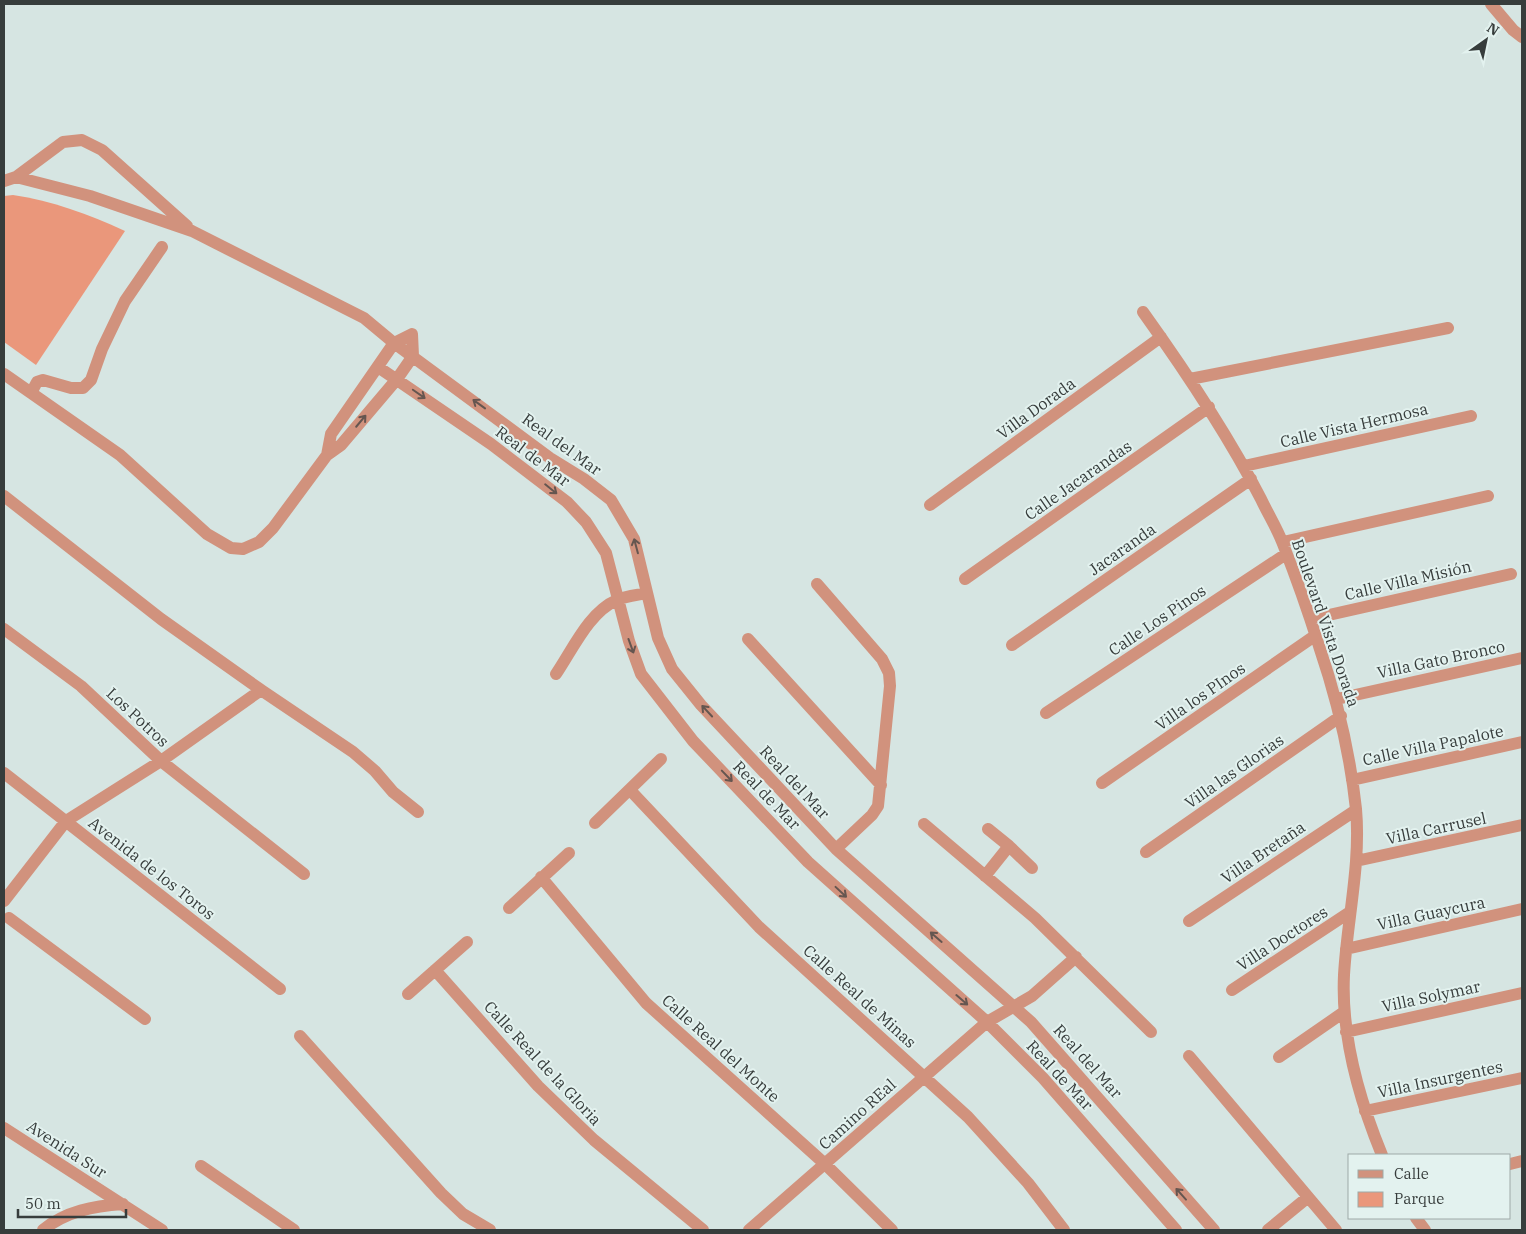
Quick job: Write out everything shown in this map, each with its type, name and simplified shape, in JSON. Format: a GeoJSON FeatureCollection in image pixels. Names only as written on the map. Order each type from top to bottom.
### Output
{"type":"FeatureCollection","features":[{"type":"Feature","properties":{"kind":"street"},"geometry":{"type":"LineString","coordinates":[[1491,4],[1513,30],[1522,37]]}},
{"type":"Feature","properties":{"kind":"street"},"geometry":{"type":"LineString","coordinates":[[10,179],[63,142],[82,140],[102,150],[192,231]]}},
{"type":"Feature","properties":{"kind":"street"},"geometry":{"type":"LineString","coordinates":[[10,179],[90,196],[192,231]]}},
{"type":"Feature","properties":{"kind":"street","name":"Real del Mar"},"geometry":{"type":"LineString","coordinates":[[192,231],[364,318],[394,343],[550,458],[584,479],[611,500],[634,539],[658,638],[672,669],[701,705],[836,850],[1014,1005],[1049,1041],[1214,1230]]}},
{"type":"Feature","properties":{"kind":"street"},"geometry":{"type":"LineString","coordinates":[[31,393],[37,382],[43,380],[71,388],[82,388],[91,380],[102,349],[126,301],[162,247]]}},
{"type":"Feature","properties":{"kind":"street","name":"Boulevard Vista Dorada"},"geometry":{"type":"LineString","coordinates":[[1143,312],[1209,407],[1251,480],[1284,548],[1311,619],[1341,716],[1356,810],[1356,861],[1346,949],[1344,1012],[1346,1032],[1365,1111],[1382,1154]]}},
{"type":"Feature","properties":{"kind":"street"},"geometry":{"type":"LineString","coordinates":[[1190,380],[1448,328]]}},
{"type":"Feature","properties":{"kind":"street"},"geometry":{"type":"LineString","coordinates":[[4,374],[120,455],[207,534],[231,548],[243,549],[259,542],[327,455],[342,445],[397,379],[412,356],[412,334],[394,343],[331,434],[327,455]]}},
{"type":"Feature","properties":{"kind":"street","name":"Villa Dorada"},"geometry":{"type":"LineString","coordinates":[[930,505],[1161,337]]}},
{"type":"Feature","properties":{"kind":"street","name":"Real de Mar"},"geometry":{"type":"LineString","coordinates":[[378,367],[491,444],[567,502],[586,522],[606,552],[629,640],[642,674],[693,741],[808,862],[988,1022],[1043,1078],[1176,1230]]}},
{"type":"Feature","properties":{"kind":"street","name":"Calle Jacarandas"},"geometry":{"type":"LineString","coordinates":[[965,579],[1209,407]]}},
{"type":"Feature","properties":{"kind":"street","name":"Calle Vista Hermosa"},"geometry":{"type":"LineString","coordinates":[[1244,466],[1471,416]]}},
{"type":"Feature","properties":{"kind":"street","name":"Jacaranda"},"geometry":{"type":"LineString","coordinates":[[1012,645],[1251,480]]}},
{"type":"Feature","properties":{"kind":"street"},"geometry":{"type":"LineString","coordinates":[[4,496],[161,619],[353,752],[374,770],[393,792],[418,812]]}},
{"type":"Feature","properties":{"kind":"street"},"geometry":{"type":"LineString","coordinates":[[1284,548],[1488,496]]}},
{"type":"Feature","properties":{"kind":"street","name":"Calle Los Pinos"},"geometry":{"type":"LineString","coordinates":[[1046,713],[1284,548]]}},
{"type":"Feature","properties":{"kind":"street","name":"Calle Villa Misión"},"geometry":{"type":"LineString","coordinates":[[1311,619],[1511,574]]}},
{"type":"Feature","properties":{"kind":"street"},"geometry":{"type":"LineString","coordinates":[[817,584],[882,659],[889,672],[881,785],[876,811],[836,850]]}},
{"type":"Feature","properties":{"kind":"street"},"geometry":{"type":"LineString","coordinates":[[556,674],[592,619],[606,606],[618,600],[647,593]]}},
{"type":"Feature","properties":{"kind":"street","name":"Los Potros"},"geometry":{"type":"LineString","coordinates":[[4,629],[81,686],[161,761],[66,821]]}},
{"type":"Feature","properties":{"kind":"street","name":"Villa los PInos"},"geometry":{"type":"LineString","coordinates":[[1102,783],[1316,635]]}},
{"type":"Feature","properties":{"kind":"street"},"geometry":{"type":"LineString","coordinates":[[748,639],[881,785]]}},
{"type":"Feature","properties":{"kind":"street","name":"Villa Gato Bronco"},"geometry":{"type":"LineString","coordinates":[[1336,699],[1522,658]]}},
{"type":"Feature","properties":{"kind":"street"},"geometry":{"type":"LineString","coordinates":[[261,690],[161,761],[304,874]]}},
{"type":"Feature","properties":{"kind":"street","name":"Villa las Glorias"},"geometry":{"type":"LineString","coordinates":[[1146,852],[1341,716]]}},
{"type":"Feature","properties":{"kind":"street","name":"Calle Villa Papalote"},"geometry":{"type":"LineString","coordinates":[[1352,780],[1522,742]]}},
{"type":"Feature","properties":{"kind":"street"},"geometry":{"type":"LineString","coordinates":[[595,823],[662,759]]}},
{"type":"Feature","properties":{"kind":"street","name":"Avenida de los Toros"},"geometry":{"type":"LineString","coordinates":[[4,773],[280,988]]}},
{"type":"Feature","properties":{"kind":"street","name":"Calle Real de Minas"},"geometry":{"type":"LineString","coordinates":[[630,790],[759,927],[923,1076],[994,1144],[1028,1183],[1064,1230]]}},
{"type":"Feature","properties":{"kind":"street","name":"Villa Bretaña"},"geometry":{"type":"LineString","coordinates":[[1189,921],[1356,810]]}},
{"type":"Feature","properties":{"kind":"street"},"geometry":{"type":"LineString","coordinates":[[66,821],[4,903],[9,912],[6,923],[146,1018]]}},
{"type":"Feature","properties":{"kind":"street"},"geometry":{"type":"LineString","coordinates":[[924,824],[1076,957],[1152,1032]]}},
{"type":"Feature","properties":{"kind":"street","name":"Villa Carrusel"},"geometry":{"type":"LineString","coordinates":[[1356,861],[1522,825]]}},
{"type":"Feature","properties":{"kind":"street"},"geometry":{"type":"LineString","coordinates":[[988,828],[1032,868]]}},
{"type":"Feature","properties":{"kind":"street"},"geometry":{"type":"LineString","coordinates":[[985,876],[1008,846]]}},
{"type":"Feature","properties":{"kind":"street"},"geometry":{"type":"LineString","coordinates":[[509,908],[569,853]]}},
{"type":"Feature","properties":{"kind":"street","name":"Calle Real del Monte"},"geometry":{"type":"LineString","coordinates":[[541,877],[646,1003],[825,1164],[892,1230]]}},
{"type":"Feature","properties":{"kind":"street","name":"Villa Guaycura"},"geometry":{"type":"LineString","coordinates":[[1346,949],[1522,909]]}},
{"type":"Feature","properties":{"kind":"street","name":"Villa Doctores"},"geometry":{"type":"LineString","coordinates":[[1232,990],[1350,912]]}},
{"type":"Feature","properties":{"kind":"street"},"geometry":{"type":"LineString","coordinates":[[408,994],[467,942]]}},
{"type":"Feature","properties":{"kind":"street","name":"Camino REal"},"geometry":{"type":"LineString","coordinates":[[749,1230],[923,1076],[988,1022],[1032,996],[1076,957]]}},
{"type":"Feature","properties":{"kind":"street","name":"Calle Real de la Gloria"},"geometry":{"type":"LineString","coordinates":[[436,970],[538,1086],[594,1140],[702,1230]]}},
{"type":"Feature","properties":{"kind":"street","name":"Villa Solymar"},"geometry":{"type":"LineString","coordinates":[[1346,1032],[1522,993]]}},
{"type":"Feature","properties":{"kind":"street"},"geometry":{"type":"LineString","coordinates":[[1279,1057],[1344,1012]]}},
{"type":"Feature","properties":{"kind":"street"},"geometry":{"type":"LineString","coordinates":[[300,1036],[441,1192],[463,1214],[490,1230]]}},
{"type":"Feature","properties":{"kind":"street"},"geometry":{"type":"LineString","coordinates":[[1189,1056],[1307,1198],[1336,1230]]}},
{"type":"Feature","properties":{"kind":"street","name":"Villa Insurgentes"},"geometry":{"type":"LineString","coordinates":[[1365,1111],[1522,1078]]}},
{"type":"Feature","properties":{"kind":"street","name":"Avenida Sur"},"geometry":{"type":"LineString","coordinates":[[4,1128],[55,1163],[162,1230]]}},
{"type":"Feature","properties":{"kind":"street"},"geometry":{"type":"LineString","coordinates":[[202,1166],[294,1230]]}},
{"type":"Feature","properties":{"kind":"street"},"geometry":{"type":"LineString","coordinates":[[1268,1230],[1307,1198]]}},
{"type":"Feature","properties":{"kind":"street"},"geometry":{"type":"LineString","coordinates":[[43,1230],[67,1214],[94,1206],[123,1204]]}},
{"type":"Feature","properties":{"kind":"street"},"geometry":{"type":"LineString","coordinates":[[1417,1219],[1424,1230]]}},
{"type":"Feature","properties":{"kind":"green space"},"geometry":{"type":"Polygon","coordinates":[[[13,195],[70,209],[125,231],[36,365],[4,342],[4,196],[13,195]]]}}]}
